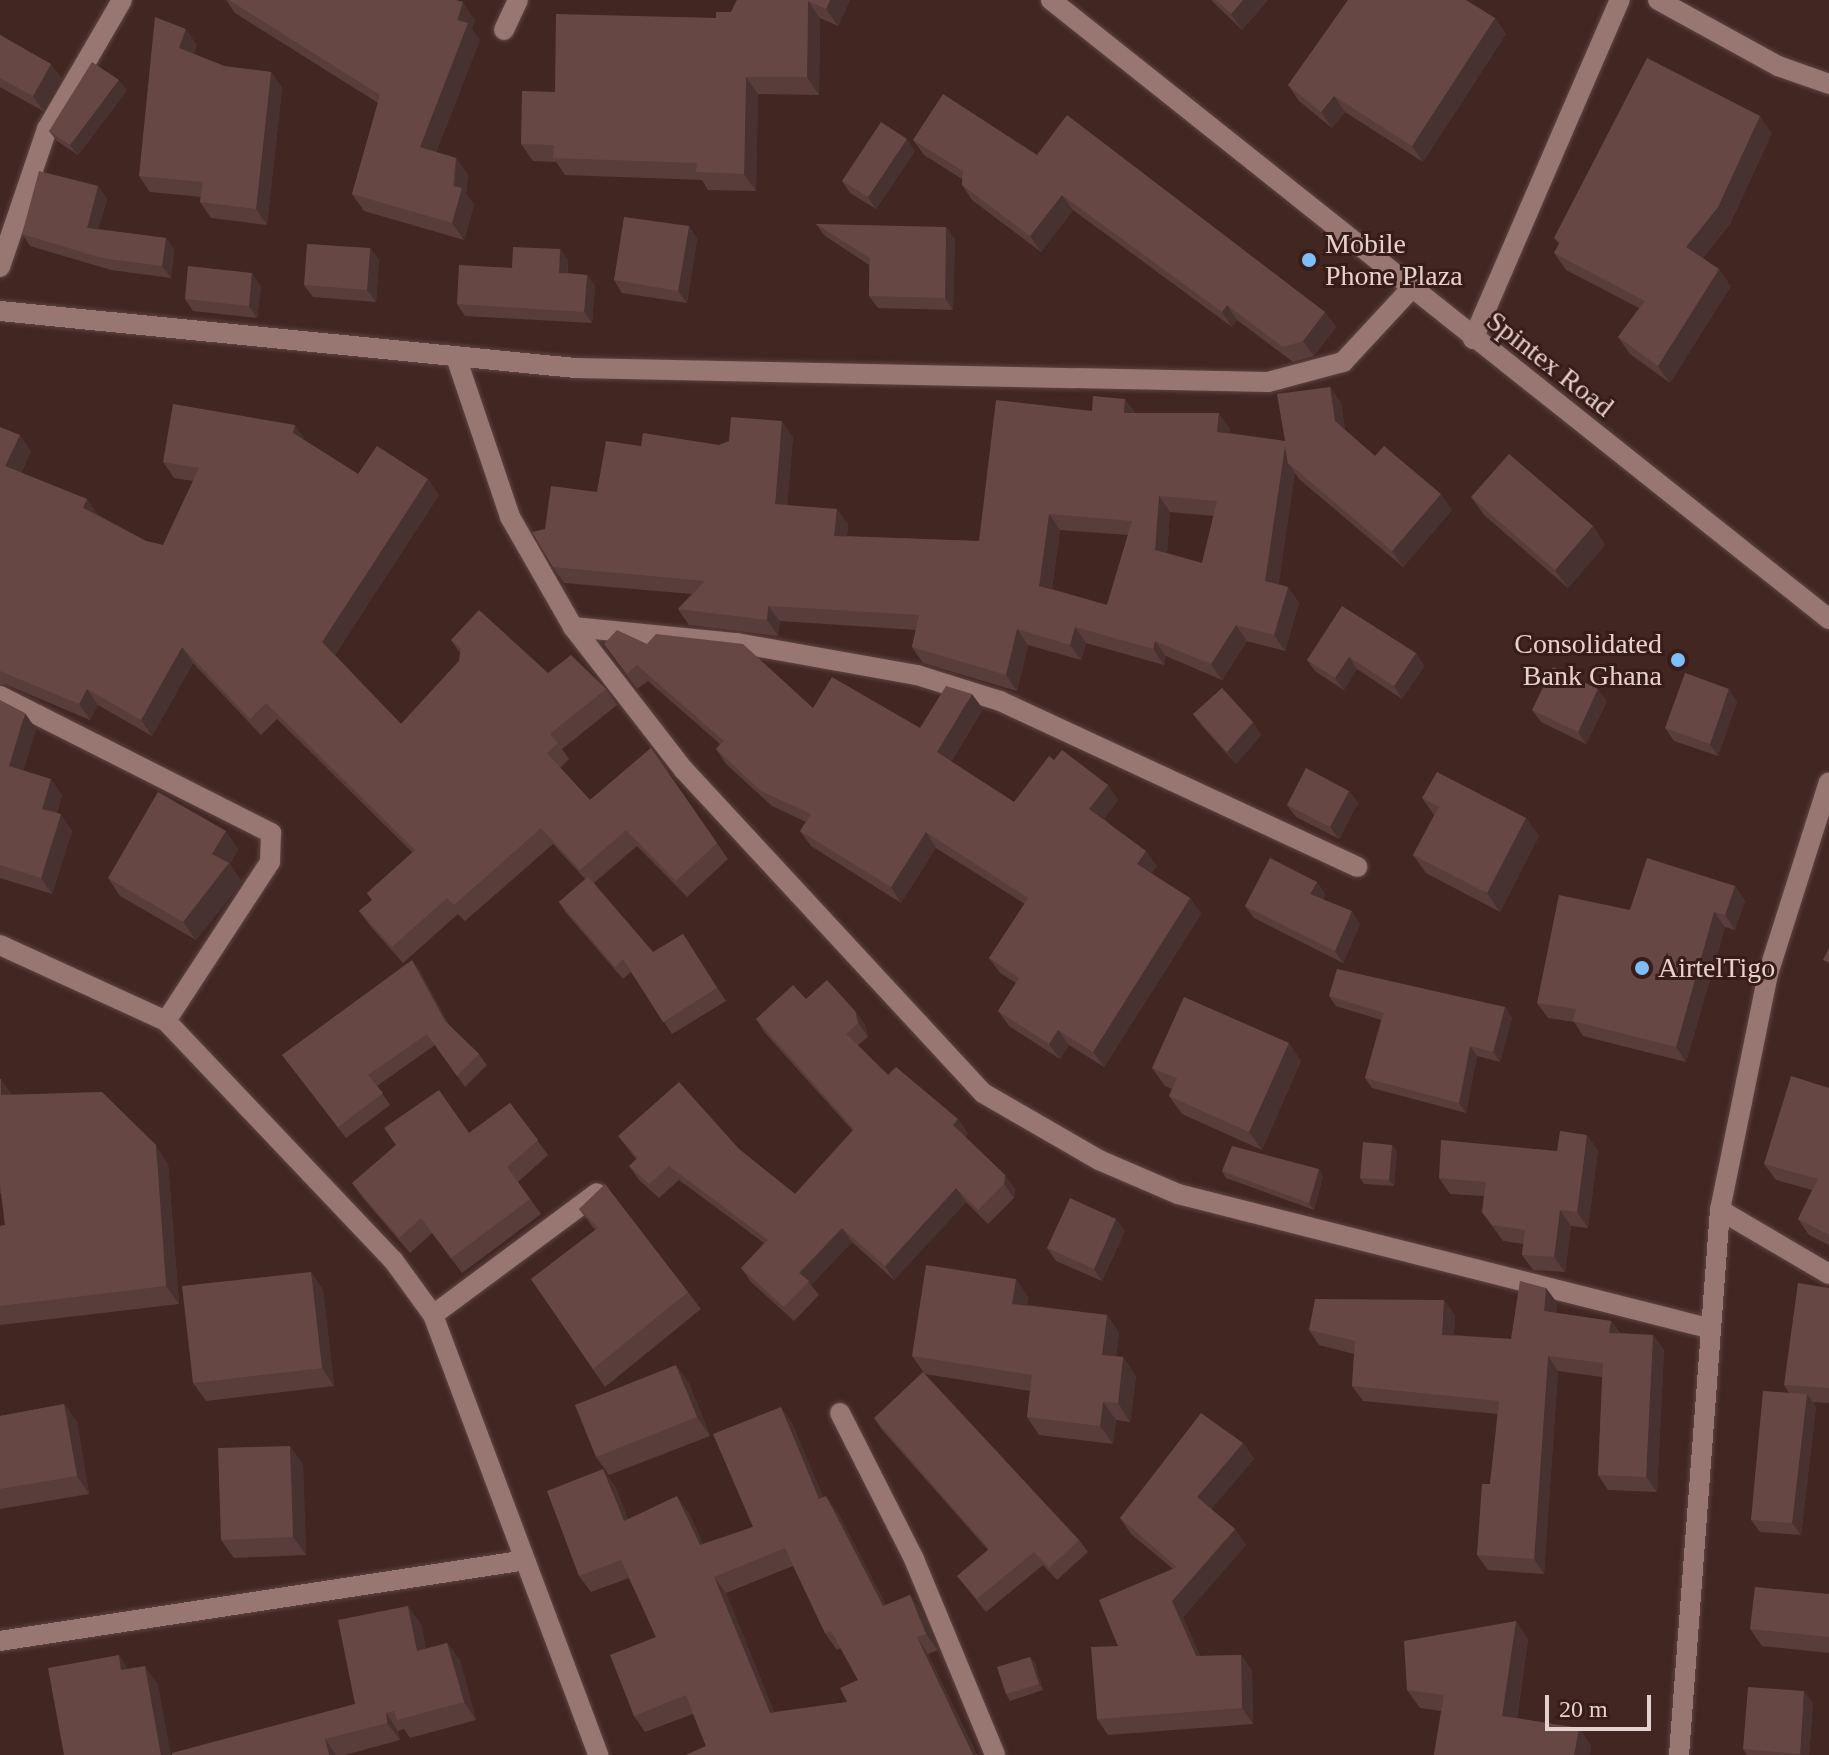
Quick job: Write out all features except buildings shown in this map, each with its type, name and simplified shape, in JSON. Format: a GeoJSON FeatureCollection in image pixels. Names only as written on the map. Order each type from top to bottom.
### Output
{"type":"FeatureCollection","features":[{"type":"Feature","properties":{"kind":"street"},"geometry":{"type":"LineString","coordinates":[[0,267],[47,129],[122,0]]}},
{"type":"Feature","properties":{"kind":"street"},"geometry":{"type":"LineString","coordinates":[[504,30],[518,0]]}},
{"type":"Feature","properties":{"kind":"street","name":"Spintex Road"},"geometry":{"type":"LineString","coordinates":[[1051,0],[1410,290],[1829,619]]}},
{"type":"Feature","properties":{"kind":"street"},"geometry":{"type":"LineString","coordinates":[[1473,339],[1620,0]]}},
{"type":"Feature","properties":{"kind":"street"},"geometry":{"type":"LineString","coordinates":[[1658,0],[1778,66],[1829,84]]}},
{"type":"Feature","properties":{"kind":"street"},"geometry":{"type":"LineString","coordinates":[[0,311],[457,360],[802,377],[1268,382],[1343,362],[1410,290]]}},
{"type":"Feature","properties":{"kind":"street"},"geometry":{"type":"LineString","coordinates":[[457,360],[510,517],[573,627],[684,770],[983,1093],[1045,1131],[1178,1194],[1708,1328]]}},
{"type":"Feature","properties":{"kind":"street"},"geometry":{"type":"LineString","coordinates":[[573,627],[737,643],[917,675],[1000,701],[1357,867]]}},
{"type":"Feature","properties":{"kind":"street"},"geometry":{"type":"LineString","coordinates":[[0,696],[271,833],[270,862],[166,1021]]}},
{"type":"Feature","properties":{"kind":"street"},"geometry":{"type":"LineString","coordinates":[[1679,1755],[1708,1328],[1720,1210],[1768,974],[1829,782]]}},
{"type":"Feature","properties":{"kind":"street"},"geometry":{"type":"LineString","coordinates":[[0,945],[166,1021],[262,1115],[433,1315],[520,1561],[598,1755]]}},
{"type":"Feature","properties":{"kind":"street"},"geometry":{"type":"LineString","coordinates":[[433,1315],[597,1193]]}},
{"type":"Feature","properties":{"kind":"street"},"geometry":{"type":"LineString","coordinates":[[1720,1210],[1829,1274]]}},
{"type":"Feature","properties":{"kind":"street"},"geometry":{"type":"LineString","coordinates":[[840,1413],[914,1559],[995,1755]]}},
{"type":"Feature","properties":{"kind":"street"},"geometry":{"type":"LineString","coordinates":[[0,1641],[520,1561]]}},
{"type":"Feature","properties":{"kind":"place","name":"Mobile Phone Plaza"},"geometry":{"type":"Point","coordinates":[1309,260]}},
{"type":"Feature","properties":{"kind":"place","name":"Consolidated Bank Ghana"},"geometry":{"type":"Point","coordinates":[1678,660]}},
{"type":"Feature","properties":{"kind":"place","name":"AirtelTigo"},"geometry":{"type":"Point","coordinates":[1642,968]}}]}
